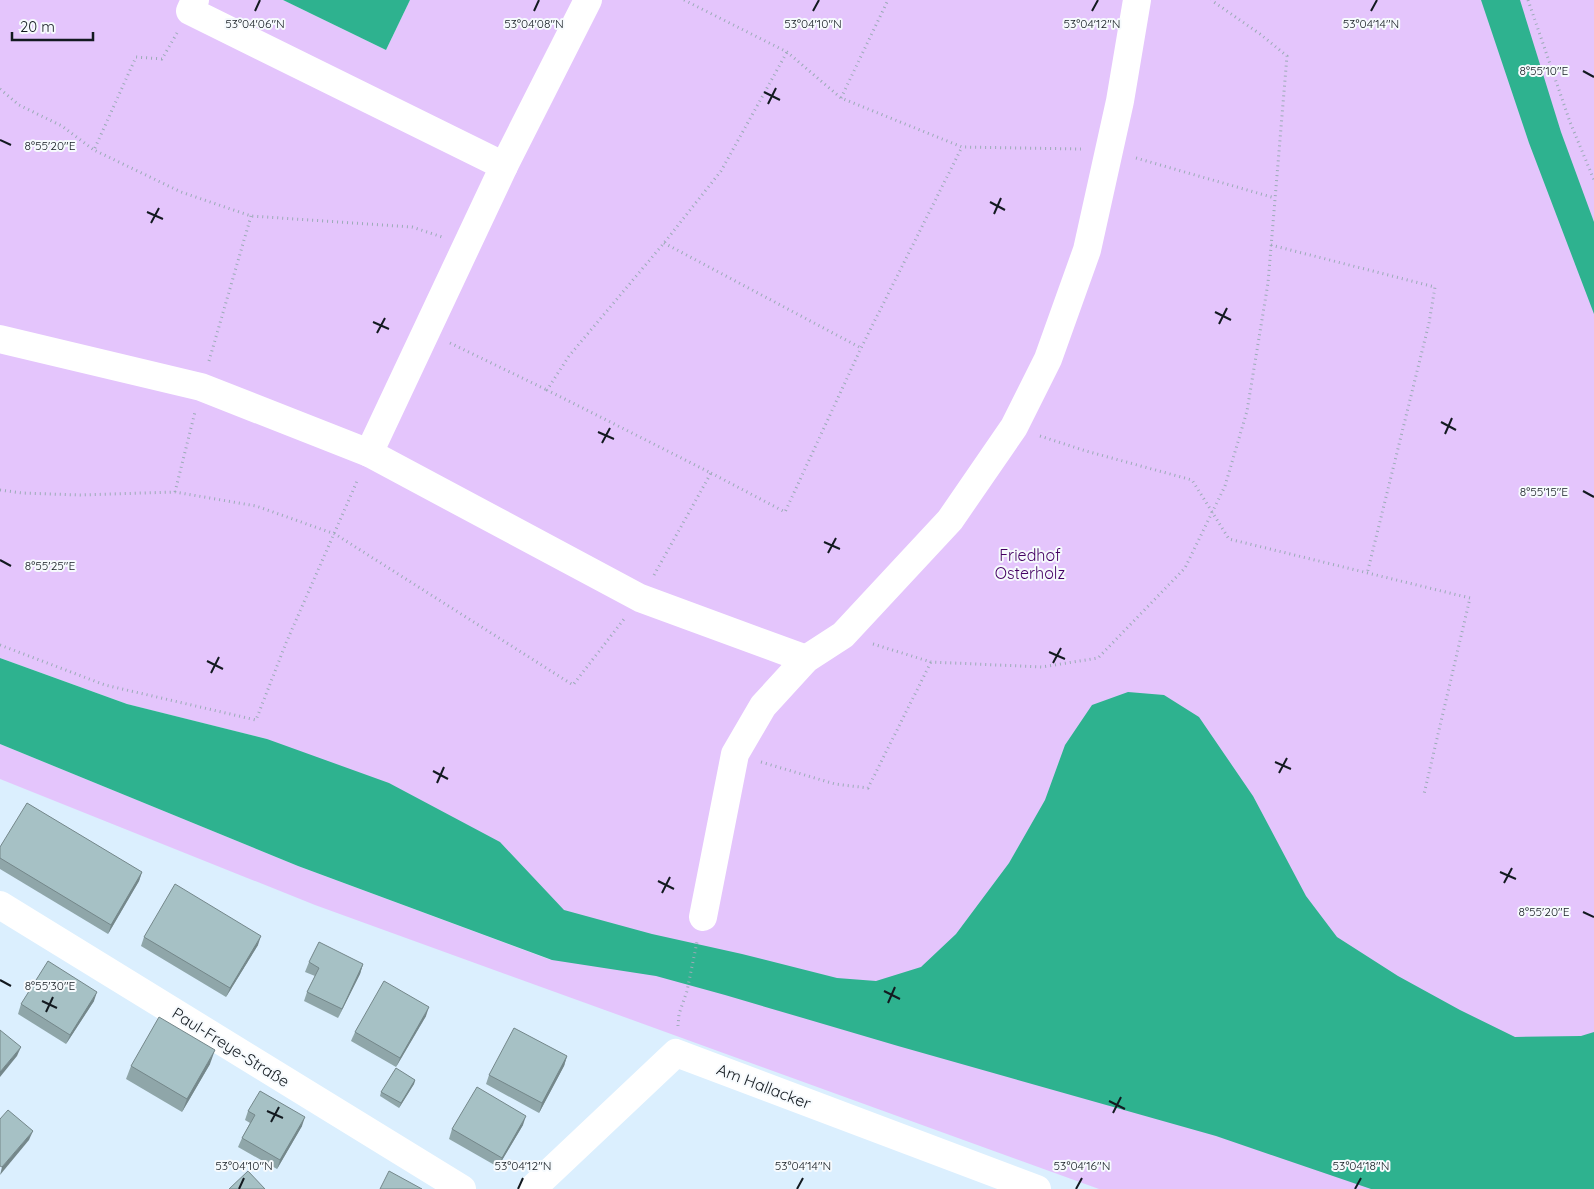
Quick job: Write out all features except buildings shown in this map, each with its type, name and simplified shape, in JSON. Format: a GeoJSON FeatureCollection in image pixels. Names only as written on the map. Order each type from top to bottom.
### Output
{"type":"FeatureCollection","features":[{"type":"Feature","properties":{"kind":"street"},"geometry":{"type":"LineString","coordinates":[[369,453],[466,244],[588,0]]}},
{"type":"Feature","properties":{"kind":"street"},"geometry":{"type":"LineString","coordinates":[[703,917],[735,754],[763,706],[806,659],[843,635],[950,520],[1014,428],[1048,359],[1087,250],[1120,101],[1137,0]]}},
{"type":"Feature","properties":{"kind":"street"},"geometry":{"type":"LineString","coordinates":[[193,5],[504,166]]}},
{"type":"Feature","properties":{"kind":"street"},"geometry":{"type":"LineString","coordinates":[[0,339],[201,387],[369,453],[640,598],[806,659]]}},
{"type":"Feature","properties":{"kind":"street","name":"Paul-Freye-Straße"},"geometry":{"type":"LineString","coordinates":[[0,906],[462,1189]]}},
{"type":"Feature","properties":{"kind":"street"},"geometry":{"type":"LineString","coordinates":[[532,1189],[633,1107],[676,1053]]}},
{"type":"Feature","properties":{"kind":"street","name":"Am Hallacker"},"geometry":{"type":"LineString","coordinates":[[676,1053],[1037,1189]]}},
{"type":"Feature","properties":{"kind":"path"},"geometry":{"type":"LineString","coordinates":[[684,0],[787,52],[841,98],[962,146],[1109,150],[1275,198]]}},
{"type":"Feature","properties":{"kind":"path"},"geometry":{"type":"LineString","coordinates":[[841,98],[888,0]]}},
{"type":"Feature","properties":{"kind":"path"},"geometry":{"type":"LineString","coordinates":[[843,635],[931,662],[1042,667],[1098,658],[1185,568],[1225,486],[1247,411],[1268,283],[1287,56],[1260,34],[1211,0]]}},
{"type":"Feature","properties":{"kind":"path"},"geometry":{"type":"LineString","coordinates":[[1528,0],[1570,122],[1594,180]]}},
{"type":"Feature","properties":{"kind":"path"},"geometry":{"type":"LineString","coordinates":[[94,150],[136,57],[162,59],[193,5]]}},
{"type":"Feature","properties":{"kind":"path"},"geometry":{"type":"LineString","coordinates":[[547,390],[569,356],[664,244],[721,171],[787,52]]}},
{"type":"Feature","properties":{"kind":"path"},"geometry":{"type":"LineString","coordinates":[[0,89],[20,105],[62,126],[94,150],[182,192],[250,216],[412,227],[466,244]]}},
{"type":"Feature","properties":{"kind":"path"},"geometry":{"type":"LineString","coordinates":[[427,331],[785,512],[861,348],[962,146]]}},
{"type":"Feature","properties":{"kind":"path"},"geometry":{"type":"LineString","coordinates":[[174,492],[201,387],[250,216]]}},
{"type":"Feature","properties":{"kind":"path"},"geometry":{"type":"LineString","coordinates":[[664,244],[861,348]]}},
{"type":"Feature","properties":{"kind":"path"},"geometry":{"type":"LineString","coordinates":[[1271,245],[1435,287],[1429,323],[1367,574]]}},
{"type":"Feature","properties":{"kind":"path"},"geometry":{"type":"LineString","coordinates":[[1014,428],[1086,451],[1192,480],[1229,539],[1470,598],[1424,794]]}},
{"type":"Feature","properties":{"kind":"path"},"geometry":{"type":"LineString","coordinates":[[0,645],[105,685],[256,720],[286,643],[369,453]]}},
{"type":"Feature","properties":{"kind":"path"},"geometry":{"type":"LineString","coordinates":[[0,490],[22,493],[80,495],[174,492],[256,506],[335,534],[573,685],[640,598],[711,473]]}},
{"type":"Feature","properties":{"kind":"path"},"geometry":{"type":"LineString","coordinates":[[735,754],[835,784],[868,788],[931,662]]}},
{"type":"Feature","properties":{"kind":"path"},"geometry":{"type":"LineString","coordinates":[[676,1053],[679,1014],[687,990],[703,917]]}},
{"type":"Feature","properties":{"kind":"green space","name":"Friedhof Osterholz"},"geometry":{"type":"Polygon","coordinates":[[[0,0],[283,0],[386,50],[410,0],[1594,0],[1594,1189],[1099,1189],[315,905],[0,779],[0,744],[298,866],[551,960],[267,739],[127,704],[0,658],[0,0]]]}},
{"type":"Feature","properties":{"kind":"shaded area"},"geometry":{"type":"Polygon","coordinates":[[[283,0],[410,0],[386,50],[283,0]]]}},
{"type":"Feature","properties":{"kind":"shaded area"},"geometry":{"type":"Polygon","coordinates":[[[1481,0],[1520,0],[1561,132],[1594,222],[1594,314],[1529,143],[1481,0]]]}},
{"type":"Feature","properties":{"kind":"shaded area"},"geometry":{"type":"Polygon","coordinates":[[[0,658],[127,704],[267,739],[389,783],[500,842],[564,910],[652,934],[837,978],[876,981],[921,967],[956,934],[1009,863],[1045,800],[1065,745],[1092,705],[1128,692],[1164,695],[1199,717],[1253,796],[1306,896],[1337,937],[1398,976],[1515,1037],[1581,1036],[1594,1032],[1594,1189],[1371,1189],[1216,1136],[725,995],[656,976],[552,960],[298,866],[0,744],[0,658]]]}}]}
